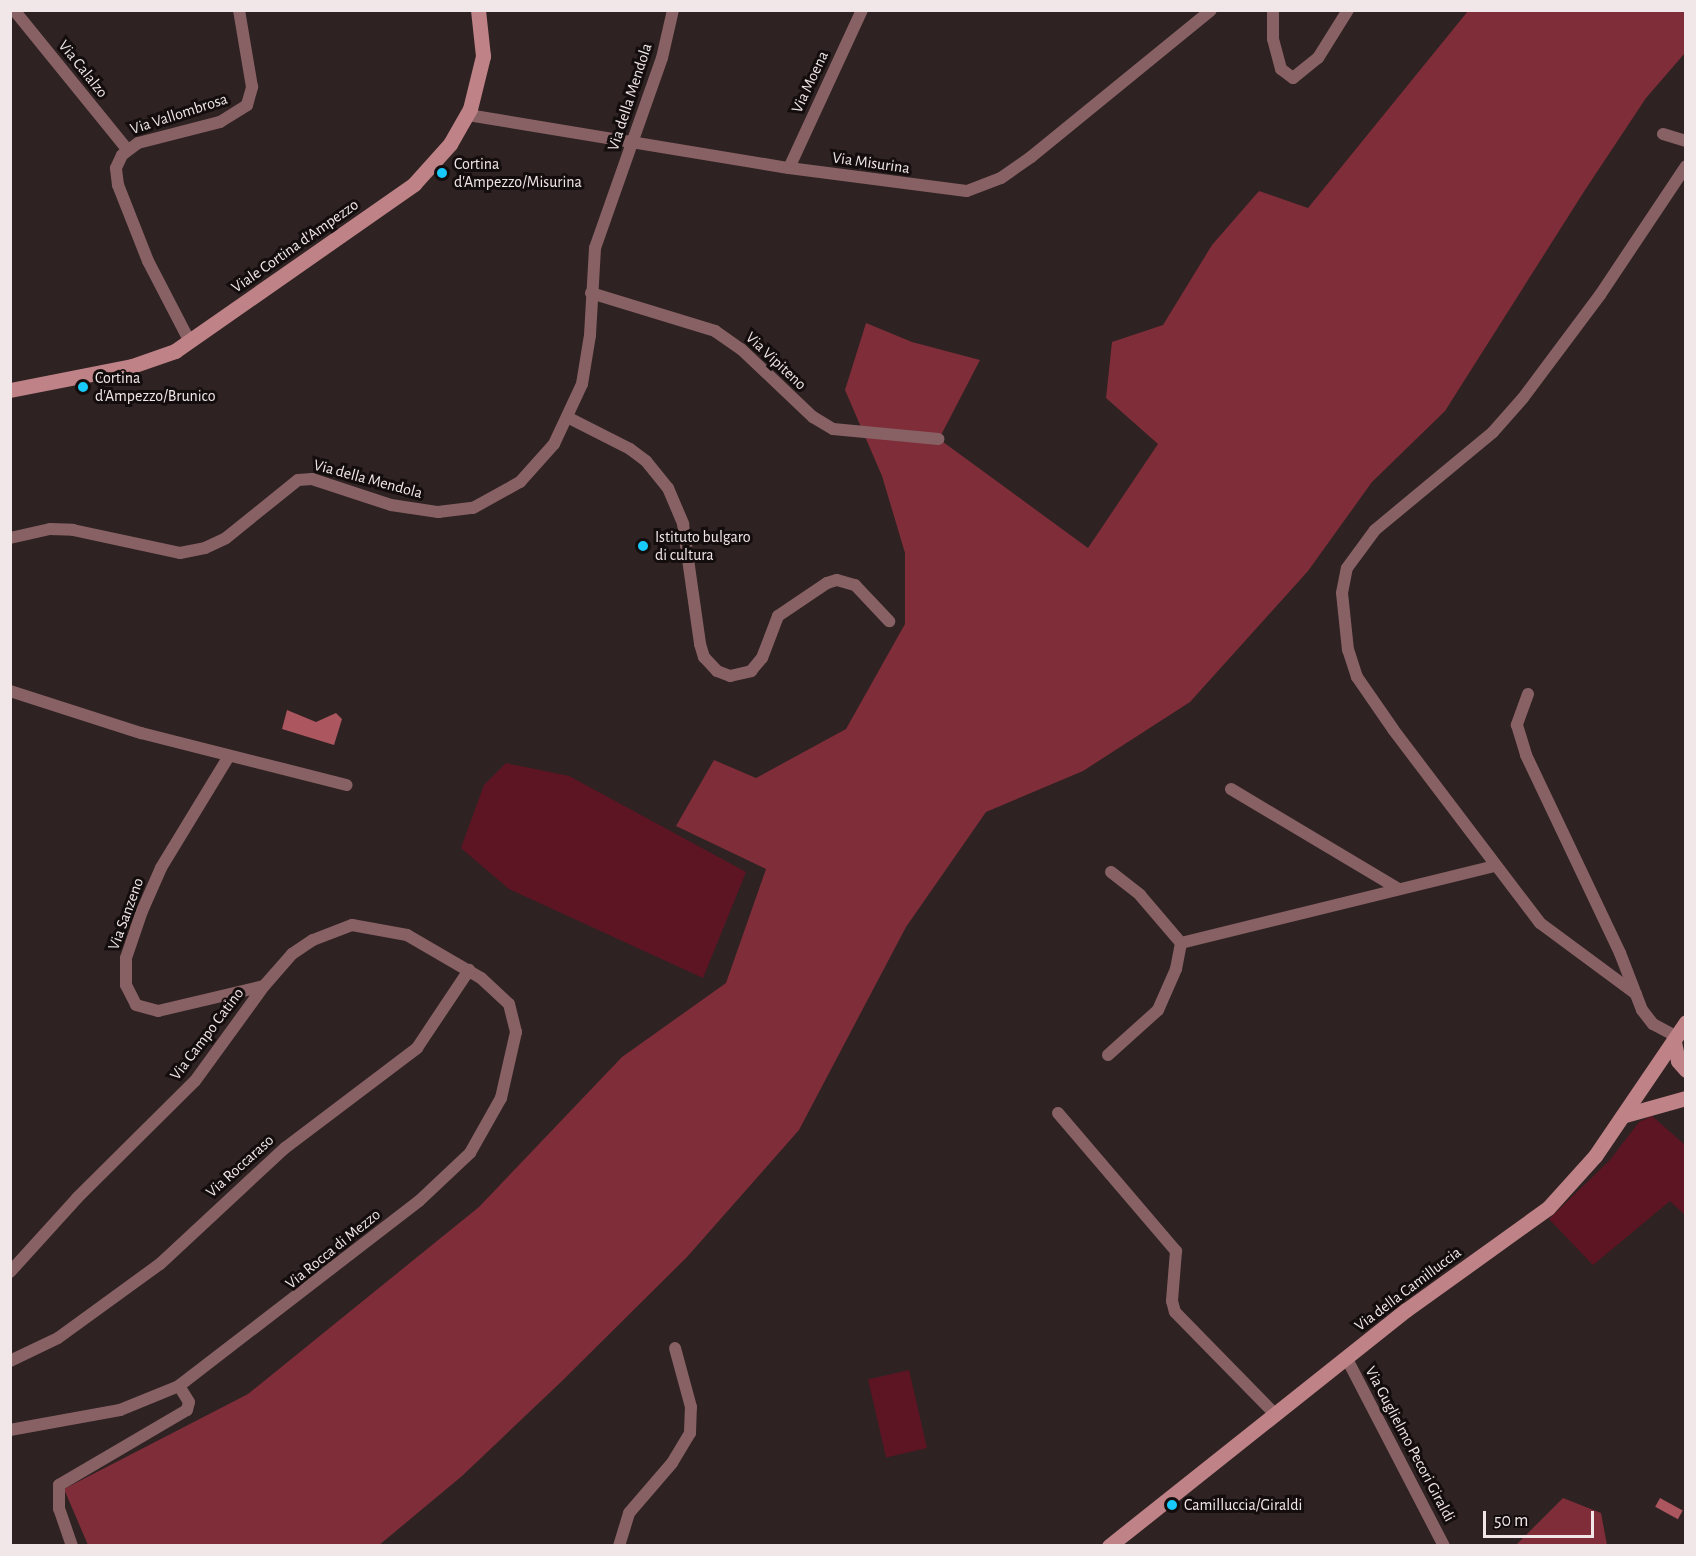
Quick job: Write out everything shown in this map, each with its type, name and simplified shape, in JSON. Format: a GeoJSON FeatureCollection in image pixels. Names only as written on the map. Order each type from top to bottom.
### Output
{"type":"FeatureCollection","features":[{"type":"Feature","properties":{"kind":"main road","name":"Viale Cortina d'Ampezzo"},"geometry":{"type":"LineString","coordinates":[[10,390],[132,366],[190,342],[414,184],[450,144],[468,115],[483,56],[478,10]]}},
{"type":"Feature","properties":{"kind":"main road","name":"Via della Camilluccia"},"geometry":{"type":"LineString","coordinates":[[1109,1545],[1347,1359],[1406,1310],[1548,1208],[1579,1176],[1625,1115],[1686,1022]]}},
{"type":"Feature","properties":{"kind":"main road"},"geometry":{"type":"LineString","coordinates":[[1675,1040],[1678,1061],[1686,1070]]}},
{"type":"Feature","properties":{"kind":"main road"},"geometry":{"type":"LineString","coordinates":[[1625,1115],[1686,1098]]}},
{"type":"Feature","properties":{"kind":"street","name":"Via Calalzo"},"geometry":{"type":"LineString","coordinates":[[14,10],[127,149]]}},
{"type":"Feature","properties":{"kind":"street","name":"Via Vallombrosa"},"geometry":{"type":"LineString","coordinates":[[190,342],[148,261],[118,185],[116,168],[127,149],[142,142],[227,119],[247,105],[252,87],[239,10]]}},
{"type":"Feature","properties":{"kind":"street","name":"Via della Mendola"},"geometry":{"type":"LineString","coordinates":[[10,538],[50,529],[73,530],[132,540],[172,553],[195,551],[226,537],[291,483],[305,478],[391,505],[427,511],[463,511],[487,503],[520,482],[544,459],[569,418],[588,357],[593,261],[601,223],[633,142],[673,10]]}},
{"type":"Feature","properties":{"kind":"street","name":"Via Moena"},"geometry":{"type":"LineString","coordinates":[[789,168],[862,10]]}},
{"type":"Feature","properties":{"kind":"street","name":"Via Misurina"},"geometry":{"type":"LineString","coordinates":[[468,115],[789,168],[961,192],[986,186],[1031,157],[1211,10]]}},
{"type":"Feature","properties":{"kind":"street"},"geometry":{"type":"LineString","coordinates":[[1273,10],[1273,39],[1281,69],[1293,78],[1318,58],[1348,10]]}},
{"type":"Feature","properties":{"kind":"street"},"geometry":{"type":"LineString","coordinates":[[1663,134],[1686,141]]}},
{"type":"Feature","properties":{"kind":"street"},"geometry":{"type":"LineString","coordinates":[[1636,994],[1547,930],[1496,866],[1357,677],[1348,650],[1343,580],[1354,555],[1374,530],[1493,432],[1523,398],[1600,295],[1686,166]]}},
{"type":"Feature","properties":{"kind":"street","name":"Via Vipiteno"},"geometry":{"type":"LineString","coordinates":[[591,293],[720,334],[813,417],[833,429],[939,439]]}},
{"type":"Feature","properties":{"kind":"street"},"geometry":{"type":"LineString","coordinates":[[569,418],[638,454],[668,488],[683,524],[697,634],[704,657],[717,671],[730,676],[751,671],[762,658],[778,616],[827,583],[837,580],[855,585],[889,621]]}},
{"type":"Feature","properties":{"kind":"street"},"geometry":{"type":"LineString","coordinates":[[10,691],[229,756],[347,785]]}},
{"type":"Feature","properties":{"kind":"street"},"geometry":{"type":"LineString","coordinates":[[1528,694],[1518,719],[1518,735],[1649,1021],[1675,1040]]}},
{"type":"Feature","properties":{"kind":"street","name":"Via Sanzeno"},"geometry":{"type":"LineString","coordinates":[[229,756],[161,868],[142,911],[126,958],[126,985],[136,1005],[158,1011],[264,986]]}},
{"type":"Feature","properties":{"kind":"street"},"geometry":{"type":"LineString","coordinates":[[1230,789],[1397,888]]}},
{"type":"Feature","properties":{"kind":"street"},"geometry":{"type":"LineString","coordinates":[[1181,943],[1397,888],[1496,866]]}},
{"type":"Feature","properties":{"kind":"street"},"geometry":{"type":"LineString","coordinates":[[1111,872],[1140,895],[1181,943]]}},
{"type":"Feature","properties":{"kind":"street","name":"Via Campo Catino"},"geometry":{"type":"LineString","coordinates":[[10,1272],[77,1198],[195,1081],[264,986],[301,947],[332,930],[352,925],[418,939],[469,970]]}},
{"type":"Feature","properties":{"kind":"street"},"geometry":{"type":"LineString","coordinates":[[1107,1055],[1158,1010],[1176,969],[1181,943]]}},
{"type":"Feature","properties":{"kind":"street","name":"Via Roccaraso"},"geometry":{"type":"LineString","coordinates":[[10,1361],[58,1338],[160,1264],[285,1148],[417,1048],[469,970]]}},
{"type":"Feature","properties":{"kind":"street","name":"Via Rocca di Mezzo"},"geometry":{"type":"LineString","coordinates":[[10,1430],[120,1410],[179,1386],[418,1201],[458,1166],[481,1137],[501,1098],[514,1046],[515,1019],[504,998],[469,970]]}},
{"type":"Feature","properties":{"kind":"street"},"geometry":{"type":"LineString","coordinates":[[1058,1113],[1176,1251],[1172,1301],[1175,1312],[1276,1415]]}},
{"type":"Feature","properties":{"kind":"street"},"geometry":{"type":"LineString","coordinates":[[619,1545],[629,1513],[672,1463],[690,1433],[691,1407],[675,1348]]}},
{"type":"Feature","properties":{"kind":"street","name":"Via Guglielmo Pecori Giraldi"},"geometry":{"type":"LineString","coordinates":[[1347,1359],[1444,1545]]}},
{"type":"Feature","properties":{"kind":"street"},"geometry":{"type":"LineString","coordinates":[[72,1545],[59,1509],[59,1485],[188,1410],[189,1402],[179,1386]]}},
{"type":"Feature","properties":{"kind":"shaded area"},"geometry":{"type":"Polygon","coordinates":[[[1468,11],[1685,11],[1685,53],[1646,98],[1445,411],[1372,482],[1308,571],[1190,702],[1083,771],[986,812],[906,927],[799,1130],[687,1257],[562,1381],[462,1476],[378,1546],[88,1545],[64,1489],[248,1394],[479,1207],[622,1057],[726,983],[766,869],[676,826],[714,760],[756,778],[846,729],[905,624],[905,553],[882,476],[845,390],[866,323],[912,342],[980,360],[939,439],[1088,548],[1158,444],[1106,398],[1112,342],[1163,325],[1212,245],[1259,191],[1308,208],[1468,11]]]}},
{"type":"Feature","properties":{"kind":"shaded area"},"geometry":{"type":"Polygon","coordinates":[[[287,710],[316,722],[336,713],[342,719],[334,745],[282,729],[287,710]]]}},
{"type":"Feature","properties":{"kind":"shaded area"},"geometry":{"type":"Polygon","coordinates":[[[506,763],[569,776],[746,872],[703,978],[509,889],[461,848],[484,785],[506,763]]]}},
{"type":"Feature","properties":{"kind":"shaded area"},"geometry":{"type":"Polygon","coordinates":[[[1652,1116],[1685,1145],[1685,1215],[1670,1201],[1593,1265],[1549,1219],[1610,1160],[1639,1122],[1652,1116]]]}},
{"type":"Feature","properties":{"kind":"shaded area"},"geometry":{"type":"Polygon","coordinates":[[[909,1370],[927,1448],[886,1457],[868,1379],[909,1370]]]}},
{"type":"Feature","properties":{"kind":"shaded area"},"geometry":{"type":"Polygon","coordinates":[[[1563,1498],[1601,1513],[1607,1545],[1516,1545],[1563,1498]]]}},
{"type":"Feature","properties":{"kind":"shaded area"},"geometry":{"type":"Polygon","coordinates":[[[1660,1498],[1683,1511],[1678,1519],[1655,1507],[1660,1498]]]}},
{"type":"Feature","properties":{"kind":"place","name":"Cortina d'Ampezzo/Misurina"},"geometry":{"type":"Point","coordinates":[442,173]}},
{"type":"Feature","properties":{"kind":"place","name":"Cortina d'Ampezzo/Brunico"},"geometry":{"type":"Point","coordinates":[83,387]}},
{"type":"Feature","properties":{"kind":"place","name":"Istituto bulgaro di cultura"},"geometry":{"type":"Point","coordinates":[643,546]}},
{"type":"Feature","properties":{"kind":"place","name":"Camilluccia/Giraldi"},"geometry":{"type":"Point","coordinates":[1172,1505]}}]}
